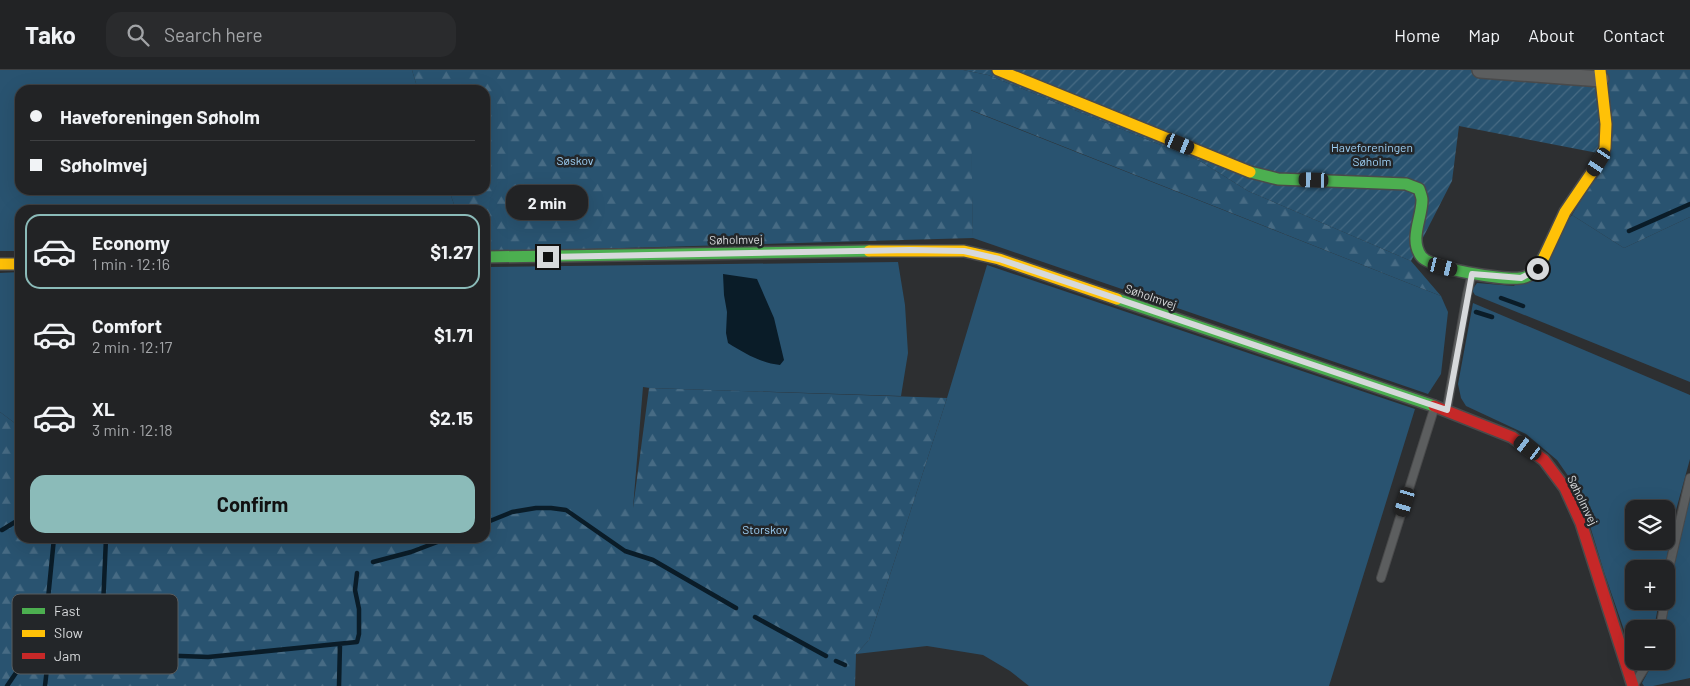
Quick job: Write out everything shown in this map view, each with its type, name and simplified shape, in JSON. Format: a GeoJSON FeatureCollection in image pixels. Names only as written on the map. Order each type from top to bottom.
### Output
{"type":"FeatureCollection","features":[{"type":"Feature","properties":{"kind":"street"},"geometry":{"type":"LineString","coordinates":[[998,70],[1252,173],[1278,179],[1406,184],[1419,189],[1422,199],[1416,233],[1416,246],[1421,257],[1429,264],[1472,274],[1521,278],[1538,269],[1565,212],[1599,162],[1605,148],[1606,124],[1600,74],[1480,70]]}},
{"type":"Feature","properties":{"kind":"street","name":"Søholmvej"},"geometry":{"type":"LineString","coordinates":[[490,258],[910,250],[964,251],[999,259],[1441,408],[1512,437],[1544,460],[1564,488],[1581,523],[1633,686]]}},
{"type":"Feature","properties":{"kind":"street"},"geometry":{"type":"LineString","coordinates":[[0,264],[15,264]]}},
{"type":"Feature","properties":{"kind":"lane"},"geometry":{"type":"LineString","coordinates":[[1381,578],[1441,408],[1472,274]]}},
{"type":"Feature","properties":{"kind":"lane"},"geometry":{"type":"LineString","coordinates":[[1671,560],[1690,478]]}},
{"type":"Feature","properties":{"kind":"lane"},"geometry":{"type":"LineString","coordinates":[[1633,686],[1643,670]]}},
{"type":"Feature","properties":{"kind":"green space"},"geometry":{"type":"Polygon","coordinates":[[[0,70],[412,70],[416,85],[15,85],[15,195],[451,195],[454,205],[15,205],[15,251],[0,251],[0,70]]]}},
{"type":"Feature","properties":{"kind":"green space","name":"Søskov"},"geometry":{"type":"Polygon","coordinates":[[[412,70],[963,70],[988,75],[1200,161],[1248,191],[1411,261],[1441,296],[971,110],[973,238],[490,252],[490,205],[454,205],[451,195],[490,195],[490,85],[416,85],[412,70]]]}},
{"type":"Feature","properties":{"kind":"green space","name":"Haveforeningen Søholm"},"geometry":{"type":"Polygon","coordinates":[[[963,70],[1604,70],[1608,155],[1459,126],[1452,181],[1411,261],[1248,191],[1200,161],[988,75],[963,70]]]}},
{"type":"Feature","properties":{"kind":"green space"},"geometry":{"type":"Polygon","coordinates":[[[1604,70],[1690,70],[1690,217],[1624,248],[1572,215],[1608,155],[1604,70]]]}},
{"type":"Feature","properties":{"kind":"green space"},"geometry":{"type":"Polygon","coordinates":[[[970,110],[1441,296],[1448,312],[1441,374],[1428,394],[973,238],[970,110]]]}},
{"type":"Feature","properties":{"kind":"green space"},"geometry":{"type":"Polygon","coordinates":[[[1572,215],[1624,248],[1690,217],[1690,382],[1475,295],[1472,290],[1477,283],[1514,286],[1572,215]]]}},
{"type":"Feature","properties":{"kind":"green space"},"geometry":{"type":"Polygon","coordinates":[[[898,262],[905,305],[908,353],[901,396],[643,387],[633,508],[490,508],[490,267],[898,262]]]}},
{"type":"Feature","properties":{"kind":"green space"},"geometry":{"type":"Polygon","coordinates":[[[987,265],[1415,409],[1329,686],[1029,686],[1010,671],[983,655],[927,646],[856,654],[869,640],[947,398],[987,265]]]}},
{"type":"Feature","properties":{"kind":"green space"},"geometry":{"type":"Polygon","coordinates":[[[15,272],[15,423],[0,412],[0,273],[15,272]]]}},
{"type":"Feature","properties":{"kind":"green space"},"geometry":{"type":"Polygon","coordinates":[[[1473,303],[1690,395],[1690,459],[1675,514],[1675,500],[1625,500],[1625,550],[1668,550],[1666,560],[1625,560],[1625,610],[1657,610],[1656,620],[1625,620],[1625,633],[1580,493],[1557,460],[1526,434],[1466,406],[1461,398],[1458,384],[1473,303]]]}},
{"type":"Feature","properties":{"kind":"green space","name":"Storskov"},"geometry":{"type":"Polygon","coordinates":[[[649,388],[947,398],[869,640],[856,654],[855,686],[0,686],[0,412],[15,423],[15,543],[490,543],[490,508],[633,508],[649,388]]]}},
{"type":"Feature","properties":{"kind":"green space"},"geometry":{"type":"Polygon","coordinates":[[[1690,494],[1690,678],[1653,686],[1644,686],[1642,683],[1649,670],[1675,670],[1675,620],[1665,620],[1667,610],[1675,610],[1675,562],[1690,494]]]}},
{"type":"Feature","properties":{"kind":"shaded area"},"geometry":{"type":"Polygon","coordinates":[[[723,274],[757,279],[774,318],[784,360],[780,365],[759,360],[728,343],[723,274]]]}},
{"type":"Feature","properties":{"kind":"waterway"},"geometry":{"type":"LineString","coordinates":[[1629,231],[1690,204]]}},
{"type":"Feature","properties":{"kind":"waterway"},"geometry":{"type":"LineString","coordinates":[[1501,298],[1523,306]]}},
{"type":"Feature","properties":{"kind":"waterway"},"geometry":{"type":"LineString","coordinates":[[1476,312],[1492,317]]}},
{"type":"Feature","properties":{"kind":"waterway"},"geometry":{"type":"LineString","coordinates":[[490,521],[512,512],[536,508],[566,510],[625,551],[653,560],[736,608]]}},
{"type":"Feature","properties":{"kind":"waterway"},"geometry":{"type":"LineString","coordinates":[[2,530],[15,522]]}},
{"type":"Feature","properties":{"kind":"waterway"},"geometry":{"type":"LineString","coordinates":[[48,594],[54,543]]}},
{"type":"Feature","properties":{"kind":"waterway"},"geometry":{"type":"LineString","coordinates":[[104,594],[106,543]]}},
{"type":"Feature","properties":{"kind":"waterway"},"geometry":{"type":"LineString","coordinates":[[373,562],[411,552],[435,543]]}},
{"type":"Feature","properties":{"kind":"waterway"},"geometry":{"type":"LineString","coordinates":[[178,656],[208,657],[357,642],[359,634],[359,609],[355,590],[357,573]]}},
{"type":"Feature","properties":{"kind":"waterway"},"geometry":{"type":"LineString","coordinates":[[755,617],[826,656]]}},
{"type":"Feature","properties":{"kind":"waterway"},"geometry":{"type":"LineString","coordinates":[[339,686],[340,644]]}},
{"type":"Feature","properties":{"kind":"waterway"},"geometry":{"type":"LineString","coordinates":[[836,661],[845,665]]}},
{"type":"Feature","properties":{"kind":"waterway"},"geometry":{"type":"LineString","coordinates":[[7,686],[15,674]]}},
{"type":"Feature","properties":{"kind":"waterway"},"geometry":{"type":"LineString","coordinates":[[45,686],[46,674]]}},
{"type":"Feature","properties":{"kind":"traffic: fast"},"geometry":{"type":"LineString","coordinates":[[1250,172],[1278,179],[1406,184],[1419,189],[1422,200],[1416,243],[1421,256],[1427,261],[1438,265],[1468,273],[1520,278],[1528,276],[1535,271],[1544,257]]}},
{"type":"Feature","properties":{"kind":"traffic: fast"},"geometry":{"type":"LineString","coordinates":[[490,257],[869,251]]}},
{"type":"Feature","properties":{"kind":"traffic: fast"},"geometry":{"type":"LineString","coordinates":[[1117,299],[1434,406]]}},
{"type":"Feature","properties":{"kind":"traffic: slow"},"geometry":{"type":"LineString","coordinates":[[998,70],[1250,172]]}},
{"type":"Feature","properties":{"kind":"traffic: slow"},"geometry":{"type":"LineString","coordinates":[[1544,257],[1565,212],[1599,162],[1605,148],[1606,124],[1600,70]]}},
{"type":"Feature","properties":{"kind":"traffic: slow"},"geometry":{"type":"LineString","coordinates":[[869,251],[964,251],[999,259],[1117,299]]}},
{"type":"Feature","properties":{"kind":"traffic: slow"},"geometry":{"type":"LineString","coordinates":[[0,264],[15,264]]}},
{"type":"Feature","properties":{"kind":"traffic: jam"},"geometry":{"type":"LineString","coordinates":[[1434,406],[1512,437],[1544,460],[1565,488],[1581,523],[1633,686]]}},
{"type":"Feature","properties":{"kind":"route"},"geometry":{"type":"LineString","coordinates":[[548,257],[910,250],[964,251],[999,259],[1447,410],[1472,274],[1521,278],[1538,269]]}}]}
